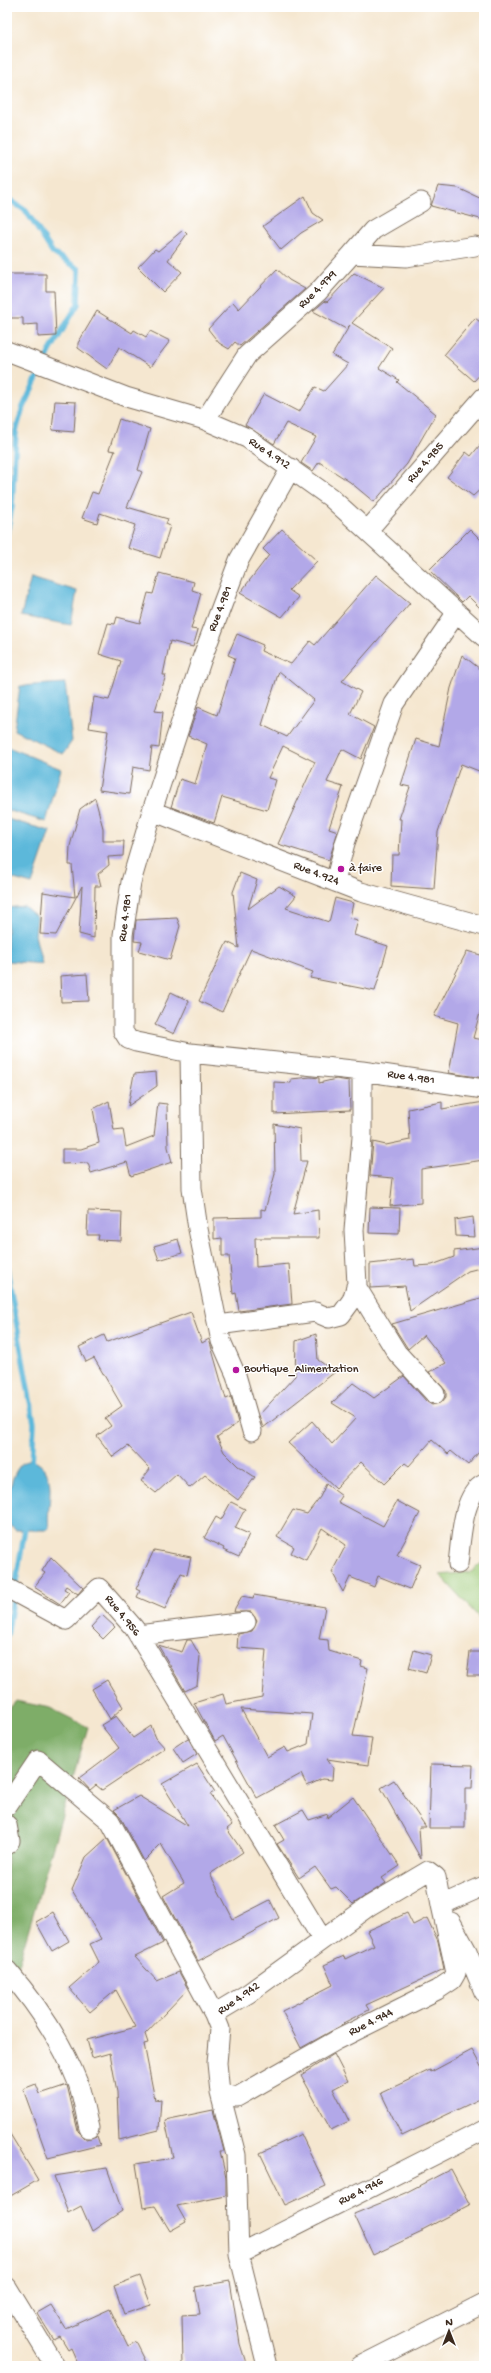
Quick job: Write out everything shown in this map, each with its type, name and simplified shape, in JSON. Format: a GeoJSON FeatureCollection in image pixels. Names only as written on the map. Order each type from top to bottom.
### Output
{"type":"FeatureCollection","features":[{"type":"Feature","properties":{"kind":"street","name":"Rue 4.979"},"geometry":{"type":"LineString","coordinates":[[205,420],[247,355],[318,292],[373,230],[421,202]]}},
{"type":"Feature","properties":{"kind":"street"},"geometry":{"type":"LineString","coordinates":[[352,254],[406,257],[475,246]]}},
{"type":"Feature","properties":{"kind":"street","name":"Rue 4.912"},"geometry":{"type":"LineString","coordinates":[[7,351],[126,397],[205,420],[247,438],[330,496],[484,637]]}},
{"type":"Feature","properties":{"kind":"street","name":"Rue 4.985"},"geometry":{"type":"LineString","coordinates":[[368,530],[484,397]]}},
{"type":"Feature","properties":{"kind":"street","name":"Rue 4.981"},"geometry":{"type":"LineString","coordinates":[[291,468],[239,560],[201,661],[152,811],[131,882],[123,935],[123,1031],[128,1039],[136,1042],[190,1053],[362,1071],[484,1089]]}},
{"type":"Feature","properties":{"kind":"street"},"geometry":{"type":"LineString","coordinates":[[335,882],[345,843],[394,704],[457,612]]}},
{"type":"Feature","properties":{"kind":"street","name":"Rue 4.924"},"geometry":{"type":"LineString","coordinates":[[152,811],[361,892],[484,926]]}},
{"type":"Feature","properties":{"kind":"street"},"geometry":{"type":"LineString","coordinates":[[190,1053],[192,1188],[198,1230],[224,1350],[236,1375],[252,1431]]}},
{"type":"Feature","properties":{"kind":"street"},"geometry":{"type":"LineString","coordinates":[[218,1325],[315,1312],[329,1318],[340,1315],[352,1300],[356,1286],[354,1230],[362,1137],[362,1071]]}},
{"type":"Feature","properties":{"kind":"street"},"geometry":{"type":"LineString","coordinates":[[356,1286],[397,1353],[435,1394]]}},
{"type":"Feature","properties":{"kind":"street"},"geometry":{"type":"LineString","coordinates":[[458,1564],[468,1501],[480,1486],[484,1484]]}},
{"type":"Feature","properties":{"kind":"street","name":"Rue 4.956"},"geometry":{"type":"LineString","coordinates":[[7,1588],[66,1620],[99,1588],[138,1635],[322,1939]]}},
{"type":"Feature","properties":{"kind":"street"},"geometry":{"type":"LineString","coordinates":[[138,1635],[246,1622]]}},
{"type":"Feature","properties":{"kind":"street"},"geometry":{"type":"LineString","coordinates":[[7,1806],[38,1760],[110,1821],[214,2014]]}},
{"type":"Feature","properties":{"kind":"street"},"geometry":{"type":"LineString","coordinates":[[7,1826],[10,1841],[7,1845]]}},
{"type":"Feature","properties":{"kind":"street","name":"Rue 4.942"},"geometry":{"type":"LineString","coordinates":[[267,2366],[238,2254],[236,2155],[220,2093],[217,2063],[220,2030],[214,2014],[249,1993],[368,1906],[428,1872],[432,1873],[436,1877],[441,1905]]}},
{"type":"Feature","properties":{"kind":"street"},"geometry":{"type":"LineString","coordinates":[[484,1886],[441,1905],[467,1951],[484,1992]]}},
{"type":"Feature","properties":{"kind":"street","name":"Rue 4.944"},"geometry":{"type":"LineString","coordinates":[[220,2093],[237,2097],[337,2040],[437,1990],[452,1980],[456,1973],[441,1905]]}},
{"type":"Feature","properties":{"kind":"street"},"geometry":{"type":"LineString","coordinates":[[7,1970],[23,1988],[51,2029],[78,2084],[89,2128]]}},
{"type":"Feature","properties":{"kind":"street","name":"Rue 4.946"},"geometry":{"type":"LineString","coordinates":[[238,2254],[484,2130]]}},
{"type":"Feature","properties":{"kind":"street"},"geometry":{"type":"LineString","coordinates":[[7,2287],[55,2366]]}},
{"type":"Feature","properties":{"kind":"street"},"geometry":{"type":"LineString","coordinates":[[360,2366],[484,2303]]}},
{"type":"Feature","properties":{"kind":"green space"},"geometry":{"type":"Polygon","coordinates":[[[484,1561],[484,1623],[440,1575],[471,1572],[484,1561]]]}},
{"type":"Feature","properties":{"kind":"green space"},"geometry":{"type":"Polygon","coordinates":[[[16,1701],[50,1708],[88,1727],[7,2003],[7,1711],[16,1701]]]}},
{"type":"Feature","properties":{"kind":"water"},"geometry":{"type":"Polygon","coordinates":[[[31,577],[77,591],[71,625],[21,616],[31,577]]]}},
{"type":"Feature","properties":{"kind":"water"},"geometry":{"type":"Polygon","coordinates":[[[65,683],[72,741],[63,754],[14,730],[20,686],[65,683]]]}},
{"type":"Feature","properties":{"kind":"water"},"geometry":{"type":"Polygon","coordinates":[[[8,747],[61,769],[46,822],[7,810],[8,747]]]}},
{"type":"Feature","properties":{"kind":"water"},"geometry":{"type":"Polygon","coordinates":[[[7,819],[50,831],[32,884],[7,877],[7,819]]]}},
{"type":"Feature","properties":{"kind":"water"},"geometry":{"type":"Polygon","coordinates":[[[24,906],[37,917],[35,935],[42,964],[7,961],[7,908],[24,906]]]}},
{"type":"Feature","properties":{"kind":"water"},"geometry":{"type":"Polygon","coordinates":[[[30,1459],[40,1464],[46,1471],[49,1480],[49,1528],[46,1530],[15,1530],[7,1522],[9,1496],[13,1477],[23,1463],[30,1459]]]}},
{"type":"Feature","properties":{"kind":"building"},"geometry":{"type":"Polygon","coordinates":[[[438,186],[458,188],[484,200],[484,220],[431,206],[438,186]]]}},
{"type":"Feature","properties":{"kind":"building"},"geometry":{"type":"Polygon","coordinates":[[[305,196],[313,213],[323,220],[301,233],[281,250],[263,226],[305,196]]]}},
{"type":"Feature","properties":{"kind":"building"},"geometry":{"type":"Polygon","coordinates":[[[183,230],[187,234],[168,260],[182,272],[163,292],[138,267],[155,249],[158,251],[183,230]]]}},
{"type":"Feature","properties":{"kind":"building"},"geometry":{"type":"Polygon","coordinates":[[[277,269],[289,280],[305,289],[240,346],[235,342],[229,349],[219,343],[208,329],[233,302],[239,309],[277,269]]]}},
{"type":"Feature","properties":{"kind":"building"},"geometry":{"type":"Polygon","coordinates":[[[354,273],[384,288],[352,323],[392,348],[379,368],[399,380],[397,382],[436,414],[407,464],[374,502],[350,482],[319,462],[313,471],[301,463],[316,437],[286,423],[274,444],[245,425],[264,394],[299,412],[315,387],[324,391],[348,364],[332,355],[350,325],[346,329],[313,311],[325,301],[327,302],[354,273]]]}},
{"type":"Feature","properties":{"kind":"building"},"geometry":{"type":"Polygon","coordinates":[[[9,274],[46,274],[46,291],[54,291],[56,336],[38,337],[38,324],[23,325],[23,318],[10,318],[7,288],[9,274]]]}},
{"type":"Feature","properties":{"kind":"building"},"geometry":{"type":"Polygon","coordinates":[[[97,311],[132,333],[134,330],[146,337],[150,331],[170,341],[150,367],[119,347],[107,369],[78,348],[78,343],[97,311]]]}},
{"type":"Feature","properties":{"kind":"building"},"geometry":{"type":"Polygon","coordinates":[[[475,318],[484,325],[484,370],[474,381],[444,355],[475,318]]]}},
{"type":"Feature","properties":{"kind":"building"},"geometry":{"type":"Polygon","coordinates":[[[55,401],[76,402],[74,432],[52,430],[55,401]]]}},
{"type":"Feature","properties":{"kind":"building"},"geometry":{"type":"Polygon","coordinates":[[[119,419],[150,429],[138,470],[142,472],[127,507],[168,519],[166,524],[170,526],[160,558],[128,548],[135,525],[100,513],[97,523],[82,518],[92,492],[98,494],[115,451],[109,450],[119,419]]]}},
{"type":"Feature","properties":{"kind":"building"},"geometry":{"type":"Polygon","coordinates":[[[484,440],[484,486],[473,496],[447,477],[466,452],[471,456],[484,440]]]}},
{"type":"Feature","properties":{"kind":"building"},"geometry":{"type":"Polygon","coordinates":[[[282,529],[317,561],[289,590],[299,597],[282,617],[240,593],[269,555],[263,549],[282,529]]]}},
{"type":"Feature","properties":{"kind":"building"},"geometry":{"type":"Polygon","coordinates":[[[470,529],[484,543],[484,612],[468,596],[462,602],[429,570],[470,529]]]}},
{"type":"Feature","properties":{"kind":"building"},"geometry":{"type":"Polygon","coordinates":[[[159,573],[194,582],[192,590],[201,593],[191,629],[198,630],[193,647],[170,641],[163,675],[166,675],[155,711],[163,712],[159,748],[152,747],[149,770],[133,767],[129,794],[99,790],[108,731],[89,728],[94,697],[109,700],[121,661],[99,654],[108,623],[115,624],[117,617],[140,623],[148,593],[153,594],[159,573]]]}},
{"type":"Feature","properties":{"kind":"building"},"geometry":{"type":"Polygon","coordinates":[[[376,575],[410,603],[342,681],[361,692],[350,714],[374,727],[361,759],[342,749],[327,782],[343,787],[329,828],[338,831],[329,860],[278,844],[315,762],[283,746],[268,778],[276,780],[267,810],[222,797],[214,823],[171,807],[180,779],[195,784],[207,744],[188,736],[198,707],[217,715],[235,658],[228,655],[237,634],[263,645],[261,651],[291,664],[310,641],[315,645],[376,575]],[[279,671],[262,725],[287,737],[314,700],[279,671]]]}},
{"type":"Feature","properties":{"kind":"building"},"geometry":{"type":"Polygon","coordinates":[[[462,655],[484,672],[484,773],[461,764],[438,832],[434,889],[391,886],[392,855],[399,855],[401,819],[399,819],[410,787],[401,785],[416,739],[439,746],[451,688],[462,655]]]}},
{"type":"Feature","properties":{"kind":"building"},"geometry":{"type":"Polygon","coordinates":[[[95,798],[103,828],[103,841],[124,841],[123,856],[108,857],[109,865],[98,874],[101,886],[95,886],[94,938],[79,934],[82,886],[56,935],[40,934],[43,892],[75,897],[72,865],[69,865],[70,846],[80,809],[95,798]]]}},
{"type":"Feature","properties":{"kind":"building"},"geometry":{"type":"Polygon","coordinates":[[[240,873],[257,880],[248,909],[279,886],[296,896],[286,908],[329,922],[335,898],[353,903],[350,918],[358,920],[354,935],[388,946],[375,991],[310,978],[313,972],[251,949],[222,1012],[199,1001],[227,942],[239,948],[233,892],[240,873]]]}},
{"type":"Feature","properties":{"kind":"building"},"geometry":{"type":"Polygon","coordinates":[[[177,918],[180,926],[170,960],[139,951],[142,942],[134,941],[136,920],[177,918]]]}},
{"type":"Feature","properties":{"kind":"building"},"geometry":{"type":"Polygon","coordinates":[[[467,951],[484,956],[484,998],[473,1038],[484,1040],[484,1078],[449,1073],[458,1023],[434,1016],[467,951]]]}},
{"type":"Feature","properties":{"kind":"building"},"geometry":{"type":"Polygon","coordinates":[[[87,974],[89,1001],[61,1002],[60,976],[87,974]]]}},
{"type":"Feature","properties":{"kind":"building"},"geometry":{"type":"Polygon","coordinates":[[[171,992],[189,1001],[174,1034],[155,1025],[171,992]]]}},
{"type":"Feature","properties":{"kind":"building"},"geometry":{"type":"Polygon","coordinates":[[[156,1072],[157,1086],[128,1106],[134,1074],[156,1072]]]}},
{"type":"Feature","properties":{"kind":"building"},"geometry":{"type":"Polygon","coordinates":[[[311,1077],[319,1078],[319,1083],[336,1079],[349,1081],[350,1110],[274,1114],[274,1082],[291,1083],[291,1079],[311,1077]]]}},
{"type":"Feature","properties":{"kind":"building"},"geometry":{"type":"Polygon","coordinates":[[[109,1101],[114,1130],[123,1129],[126,1147],[154,1136],[158,1103],[167,1104],[168,1147],[172,1162],[131,1176],[127,1162],[91,1173],[88,1163],[62,1164],[62,1149],[81,1149],[99,1143],[93,1109],[109,1101]]]}},
{"type":"Feature","properties":{"kind":"building"},"geometry":{"type":"Polygon","coordinates":[[[442,1102],[442,1109],[484,1102],[484,1160],[421,1169],[421,1203],[390,1206],[393,1178],[370,1176],[373,1142],[386,1145],[410,1140],[408,1109],[442,1102]]]}},
{"type":"Feature","properties":{"kind":"building"},"geometry":{"type":"Polygon","coordinates":[[[274,1124],[300,1129],[301,1161],[307,1161],[293,1214],[318,1210],[319,1238],[255,1238],[256,1267],[289,1264],[292,1304],[239,1311],[236,1293],[233,1294],[229,1256],[222,1256],[222,1238],[214,1239],[214,1218],[261,1217],[261,1209],[265,1210],[275,1174],[274,1124]]]}},
{"type":"Feature","properties":{"kind":"building"},"geometry":{"type":"Polygon","coordinates":[[[370,1207],[400,1208],[399,1234],[369,1233],[370,1207]]]}},
{"type":"Feature","properties":{"kind":"building"},"geometry":{"type":"Polygon","coordinates":[[[88,1211],[122,1212],[121,1241],[98,1240],[99,1235],[87,1235],[88,1211]]]}},
{"type":"Feature","properties":{"kind":"building"},"geometry":{"type":"Polygon","coordinates":[[[473,1217],[475,1237],[456,1236],[455,1220],[473,1217]]]}},
{"type":"Feature","properties":{"kind":"building"},"geometry":{"type":"Polygon","coordinates":[[[178,1239],[182,1253],[159,1260],[154,1246],[178,1239]]]}},
{"type":"Feature","properties":{"kind":"building"},"geometry":{"type":"Polygon","coordinates":[[[484,1247],[484,1267],[468,1271],[410,1311],[405,1286],[370,1288],[370,1264],[414,1259],[415,1266],[432,1265],[454,1257],[454,1251],[484,1247]]]}},
{"type":"Feature","properties":{"kind":"building"},"geometry":{"type":"Polygon","coordinates":[[[484,1297],[484,1446],[468,1465],[451,1451],[448,1454],[432,1440],[409,1466],[405,1463],[384,1484],[361,1462],[336,1488],[288,1443],[312,1421],[332,1444],[356,1418],[332,1403],[353,1383],[374,1398],[404,1376],[427,1402],[432,1405],[442,1402],[446,1397],[446,1391],[429,1372],[446,1363],[424,1335],[408,1349],[392,1324],[484,1297]]]}},
{"type":"Feature","properties":{"kind":"building"},"geometry":{"type":"Polygon","coordinates":[[[191,1312],[202,1343],[209,1339],[226,1399],[231,1397],[238,1423],[217,1437],[224,1452],[238,1466],[255,1477],[238,1500],[205,1475],[190,1488],[177,1474],[156,1493],[141,1481],[150,1469],[128,1446],[113,1457],[97,1436],[111,1426],[105,1418],[122,1406],[94,1358],[86,1362],[79,1347],[104,1335],[107,1342],[191,1312]]]}},
{"type":"Feature","properties":{"kind":"building"},"geometry":{"type":"Polygon","coordinates":[[[316,1334],[318,1360],[335,1372],[263,1428],[259,1415],[295,1376],[296,1341],[316,1334]]]}},
{"type":"Feature","properties":{"kind":"building"},"geometry":{"type":"Polygon","coordinates":[[[326,1484],[342,1496],[338,1502],[383,1526],[397,1501],[420,1513],[397,1555],[420,1565],[410,1589],[378,1576],[374,1587],[350,1577],[343,1592],[332,1572],[346,1545],[322,1528],[306,1560],[291,1553],[294,1547],[277,1537],[293,1510],[307,1514],[320,1497],[326,1484]]]}},
{"type":"Feature","properties":{"kind":"building"},"geometry":{"type":"Polygon","coordinates":[[[231,1502],[245,1509],[235,1528],[249,1534],[239,1557],[223,1550],[224,1548],[204,1538],[216,1517],[221,1520],[231,1502]]]}},
{"type":"Feature","properties":{"kind":"building"},"geometry":{"type":"Polygon","coordinates":[[[154,1550],[191,1557],[187,1575],[181,1573],[165,1609],[137,1597],[140,1591],[136,1589],[154,1550]]]}},
{"type":"Feature","properties":{"kind":"building"},"geometry":{"type":"Polygon","coordinates":[[[51,1557],[83,1588],[78,1594],[66,1586],[64,1589],[69,1592],[60,1604],[34,1587],[45,1573],[42,1571],[51,1557]]]}},
{"type":"Feature","properties":{"kind":"building"},"geometry":{"type":"Polygon","coordinates":[[[254,1595],[325,1607],[319,1639],[328,1640],[329,1651],[362,1661],[361,1666],[368,1668],[353,1736],[372,1738],[368,1765],[327,1759],[333,1768],[332,1780],[322,1779],[307,1786],[301,1774],[257,1798],[223,1736],[215,1741],[194,1703],[223,1694],[226,1704],[262,1697],[266,1650],[237,1648],[238,1634],[252,1631],[257,1621],[251,1612],[234,1612],[235,1608],[242,1596],[253,1598],[254,1595]],[[241,1709],[267,1757],[285,1747],[288,1752],[308,1744],[312,1714],[241,1709]]]}},
{"type":"Feature","properties":{"kind":"building"},"geometry":{"type":"Polygon","coordinates":[[[102,1615],[115,1627],[103,1639],[91,1627],[102,1615]]]}},
{"type":"Feature","properties":{"kind":"building"},"geometry":{"type":"Polygon","coordinates":[[[187,1640],[191,1640],[200,1656],[197,1685],[185,1691],[158,1645],[182,1652],[187,1640]]]}},
{"type":"Feature","properties":{"kind":"building"},"geometry":{"type":"Polygon","coordinates":[[[414,1650],[431,1655],[426,1673],[409,1668],[414,1650]]]}},
{"type":"Feature","properties":{"kind":"building"},"geometry":{"type":"Polygon","coordinates":[[[470,1652],[484,1652],[484,1676],[467,1676],[470,1652]]]}},
{"type":"Feature","properties":{"kind":"building"},"geometry":{"type":"Polygon","coordinates":[[[107,1680],[123,1707],[110,1719],[92,1689],[107,1680]]]}},
{"type":"Feature","properties":{"kind":"building"},"geometry":{"type":"Polygon","coordinates":[[[116,1716],[133,1738],[151,1726],[156,1738],[165,1748],[102,1790],[96,1785],[90,1790],[79,1778],[119,1748],[101,1725],[116,1716]]]}},
{"type":"Feature","properties":{"kind":"building"},"geometry":{"type":"Polygon","coordinates":[[[188,1738],[197,1754],[183,1763],[173,1748],[188,1738]]]}},
{"type":"Feature","properties":{"kind":"building"},"geometry":{"type":"Polygon","coordinates":[[[197,1764],[215,1792],[210,1794],[232,1825],[227,1829],[243,1852],[210,1874],[233,1919],[270,1900],[279,1918],[198,1961],[163,1896],[184,1883],[161,1844],[144,1861],[120,1816],[114,1810],[139,1796],[188,1826],[162,1784],[197,1764]]]}},
{"type":"Feature","properties":{"kind":"building"},"geometry":{"type":"Polygon","coordinates":[[[431,1764],[473,1765],[472,1788],[465,1788],[465,1828],[429,1828],[431,1764]]]}},
{"type":"Feature","properties":{"kind":"building"},"geometry":{"type":"Polygon","coordinates":[[[394,1780],[426,1827],[419,1827],[421,1859],[381,1788],[394,1780]]]}},
{"type":"Feature","properties":{"kind":"building"},"geometry":{"type":"Polygon","coordinates":[[[353,1797],[400,1866],[382,1878],[386,1883],[353,1904],[336,1887],[331,1889],[315,1867],[299,1878],[277,1844],[284,1840],[275,1825],[303,1810],[309,1820],[328,1814],[327,1818],[353,1797]]]}},
{"type":"Feature","properties":{"kind":"building"},"geometry":{"type":"Polygon","coordinates":[[[107,1838],[163,1943],[135,1957],[157,1981],[179,1972],[188,1989],[145,2034],[148,2043],[144,2044],[155,2100],[161,2099],[159,2130],[119,2140],[117,2092],[110,2053],[92,2058],[87,2040],[136,2027],[116,1990],[90,2012],[69,1988],[99,1962],[90,1944],[101,1939],[72,1890],[86,1857],[107,1838]]]}},
{"type":"Feature","properties":{"kind":"building"},"geometry":{"type":"Polygon","coordinates":[[[53,1912],[69,1941],[52,1951],[36,1922],[53,1912]]]}},
{"type":"Feature","properties":{"kind":"building"},"geometry":{"type":"Polygon","coordinates":[[[407,1913],[413,1925],[427,1918],[438,1941],[444,1969],[366,2005],[369,2010],[343,2023],[344,2024],[301,2048],[282,2011],[333,1985],[324,1965],[344,1956],[345,1959],[374,1945],[367,1931],[407,1913]]]}},
{"type":"Feature","properties":{"kind":"building"},"geometry":{"type":"Polygon","coordinates":[[[472,2050],[484,2072],[484,2097],[402,2136],[381,2093],[430,2070],[431,2072],[472,2050]]]}},
{"type":"Feature","properties":{"kind":"building"},"geometry":{"type":"Polygon","coordinates":[[[334,2054],[348,2081],[333,2089],[349,2121],[331,2130],[301,2075],[334,2054]]]}},
{"type":"Feature","properties":{"kind":"building"},"geometry":{"type":"Polygon","coordinates":[[[36,2084],[40,2094],[67,2085],[78,2131],[86,2139],[97,2136],[100,2145],[48,2158],[23,2089],[36,2084]]]}},
{"type":"Feature","properties":{"kind":"building"},"geometry":{"type":"Polygon","coordinates":[[[213,2110],[224,2151],[220,2151],[226,2178],[226,2196],[177,2206],[186,2222],[170,2231],[155,2206],[143,2208],[136,2164],[173,2158],[165,2120],[213,2110]]]}},
{"type":"Feature","properties":{"kind":"building"},"geometry":{"type":"Polygon","coordinates":[[[7,2129],[38,2180],[7,2198],[7,2129]]]}},
{"type":"Feature","properties":{"kind":"building"},"geometry":{"type":"Polygon","coordinates":[[[301,2134],[326,2186],[285,2205],[260,2153],[301,2134]]]}},
{"type":"Feature","properties":{"kind":"building"},"geometry":{"type":"Polygon","coordinates":[[[107,2168],[122,2211],[92,2231],[81,2206],[68,2213],[54,2176],[107,2168]]]}},
{"type":"Feature","properties":{"kind":"building"},"geometry":{"type":"Polygon","coordinates":[[[451,2169],[470,2205],[422,2230],[422,2232],[373,2255],[354,2214],[405,2193],[451,2169]]]}},
{"type":"Feature","properties":{"kind":"building"},"geometry":{"type":"Polygon","coordinates":[[[140,2276],[151,2305],[124,2314],[114,2286],[140,2276]]]}},
{"type":"Feature","properties":{"kind":"building"},"geometry":{"type":"Polygon","coordinates":[[[230,2281],[240,2344],[247,2366],[183,2366],[182,2315],[200,2314],[195,2287],[230,2281]]]}},
{"type":"Feature","properties":{"kind":"building"},"geometry":{"type":"Polygon","coordinates":[[[51,2305],[66,2329],[110,2309],[128,2346],[136,2342],[148,2366],[79,2366],[71,2348],[68,2350],[60,2337],[54,2340],[37,2313],[51,2305]]]}},
{"type":"Feature","properties":{"kind":"waterway"},"geometry":{"type":"LineString","coordinates":[[7,198],[26,211],[53,253],[79,269],[78,304],[50,351],[23,407],[16,431],[12,506],[7,533]]}},
{"type":"Feature","properties":{"kind":"waterway"},"geometry":{"type":"LineString","coordinates":[[7,1269],[34,1423],[32,1465]]}},
{"type":"Feature","properties":{"kind":"waterway"},"geometry":{"type":"LineString","coordinates":[[7,1635],[26,1523]]}},
{"type":"Feature","properties":{"kind":"place","name":"à faire"},"geometry":{"type":"Point","coordinates":[341,869]}},
{"type":"Feature","properties":{"kind":"place","name":"Boutique_Alimentation"},"geometry":{"type":"Point","coordinates":[236,1370]}}]}
